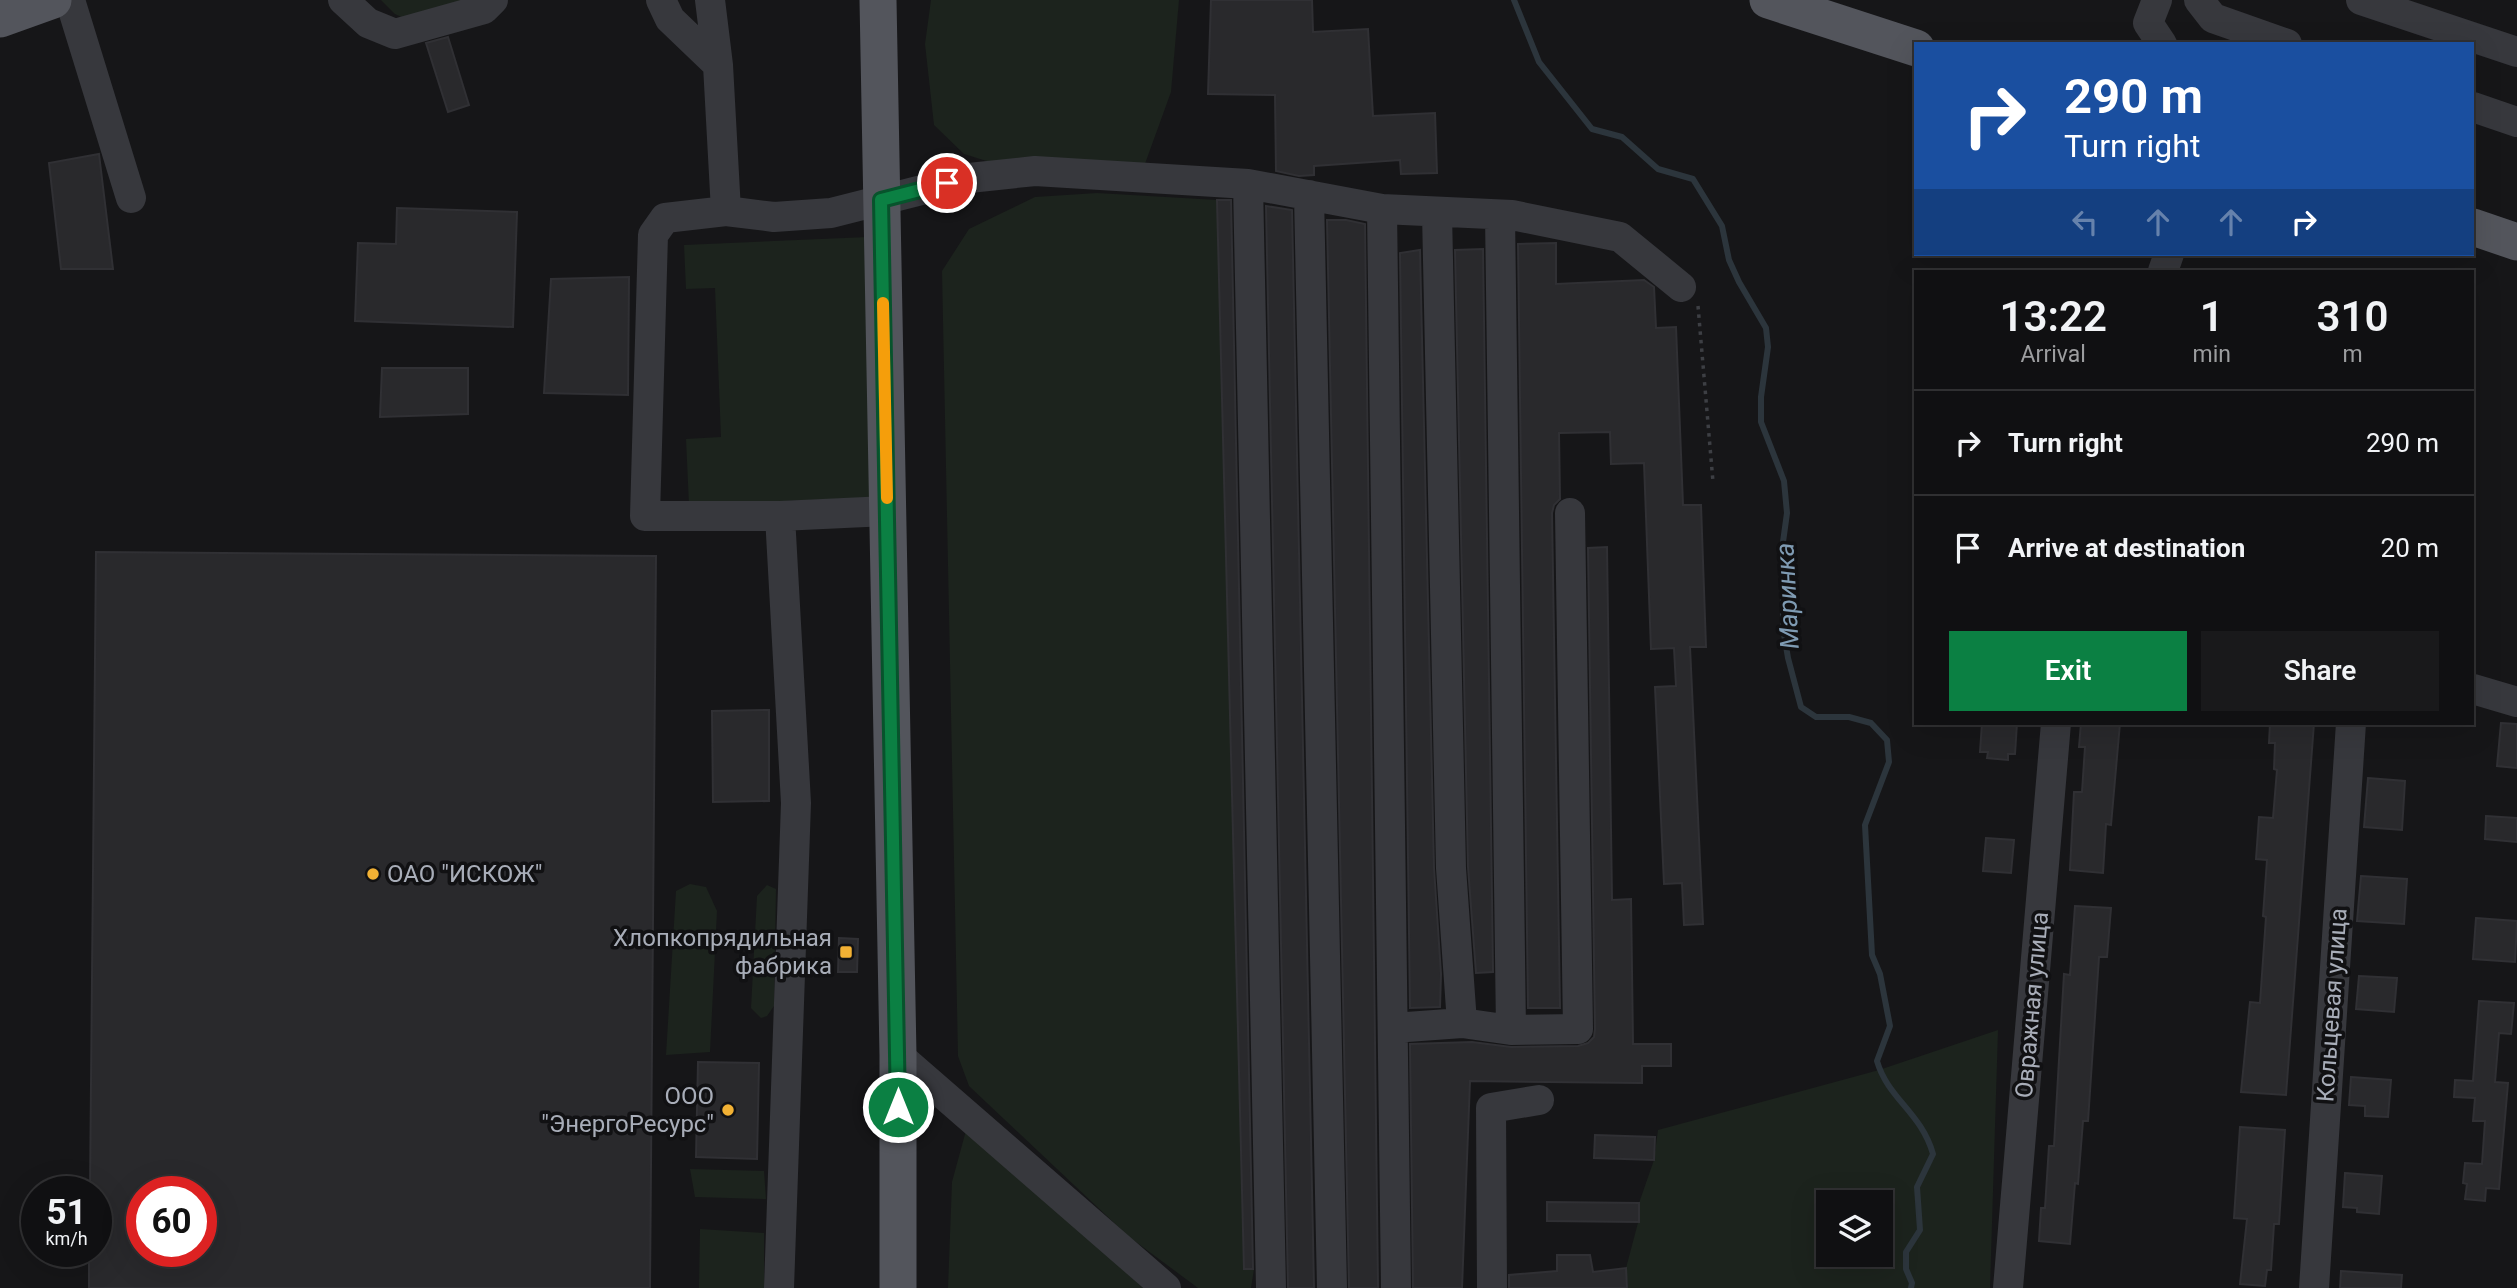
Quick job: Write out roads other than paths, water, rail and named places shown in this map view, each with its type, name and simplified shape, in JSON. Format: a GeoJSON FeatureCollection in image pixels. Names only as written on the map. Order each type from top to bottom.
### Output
{"type":"FeatureCollection","features":[{"type":"Feature","properties":{"kind":"main road"},"geometry":{"type":"LineString","coordinates":[[0,19],[53,0]]}},
{"type":"Feature","properties":{"kind":"main road"},"geometry":{"type":"LineString","coordinates":[[878,0],[898,1055],[898,1288]]}},
{"type":"Feature","properties":{"kind":"main road"},"geometry":{"type":"LineString","coordinates":[[1768,0],[1914,47]]}},
{"type":"Feature","properties":{"kind":"main road"},"geometry":{"type":"LineString","coordinates":[[2474,227],[2517,242]]}},
{"type":"Feature","properties":{"kind":"street"},"geometry":{"type":"LineString","coordinates":[[70,0],[131,198]]}},
{"type":"Feature","properties":{"kind":"street"},"geometry":{"type":"LineString","coordinates":[[343,0],[368,23],[395,34],[484,9],[493,0]]}},
{"type":"Feature","properties":{"kind":"street"},"geometry":{"type":"LineString","coordinates":[[661,0],[670,19],[718,65]]}},
{"type":"Feature","properties":{"kind":"street"},"geometry":{"type":"LineString","coordinates":[[710,0],[718,65],[726,211]]}},
{"type":"Feature","properties":{"kind":"street"},"geometry":{"type":"LineString","coordinates":[[2361,0],[2517,52]]}},
{"type":"Feature","properties":{"kind":"street"},"geometry":{"type":"LineString","coordinates":[[2150,1],[2148,23],[2161,42]]}},
{"type":"Feature","properties":{"kind":"street"},"geometry":{"type":"LineString","coordinates":[[2209,6],[2283,42]]}},
{"type":"Feature","properties":{"kind":"street"},"geometry":{"type":"LineString","coordinates":[[2474,107],[2517,122]]}},
{"type":"Feature","properties":{"kind":"street"},"geometry":{"type":"LineString","coordinates":[[887,511],[780,516],[646,516],[653,235],[666,218],[726,211],[774,217],[831,213],[968,178],[1035,171],[1248,184],[1382,209],[1512,215],[1620,237],[1681,287]]}},
{"type":"Feature","properties":{"kind":"street"},"geometry":{"type":"LineString","coordinates":[[1248,184],[1271,1288]]}},
{"type":"Feature","properties":{"kind":"street"},"geometry":{"type":"LineString","coordinates":[[1309,195],[1332,1288]]}},
{"type":"Feature","properties":{"kind":"street"},"geometry":{"type":"LineString","coordinates":[[1382,209],[1396,1288]]}},
{"type":"Feature","properties":{"kind":"street"},"geometry":{"type":"LineString","coordinates":[[1437,213],[1451,868],[1462,1023]]}},
{"type":"Feature","properties":{"kind":"street"},"geometry":{"type":"LineString","coordinates":[[1500,215],[1511,1030]]}},
{"type":"Feature","properties":{"kind":"street"},"geometry":{"type":"LineString","coordinates":[[1393,1028],[1462,1023],[1511,1030],[1578,1029],[1570,513]]}},
{"type":"Feature","properties":{"kind":"street"},"geometry":{"type":"LineString","coordinates":[[779,1288],[796,803],[780,516]]}},
{"type":"Feature","properties":{"kind":"street"},"geometry":{"type":"LineString","coordinates":[[2474,689],[2517,702]]}},
{"type":"Feature","properties":{"kind":"street","name":"Овражная улица"},"geometry":{"type":"LineString","coordinates":[[2008,1288],[2056,725]]}},
{"type":"Feature","properties":{"kind":"street","name":"Кольцевая улица"},"geometry":{"type":"LineString","coordinates":[[2314,1288],[2351,725]]}},
{"type":"Feature","properties":{"kind":"street"},"geometry":{"type":"LineString","coordinates":[[898,1055],[1166,1288]]}},
{"type":"Feature","properties":{"kind":"street"},"geometry":{"type":"LineString","coordinates":[[1492,1288],[1491,1108],[1539,1100]]}},
{"type":"Feature","properties":{"kind":"waterway","name":"Маринка"},"geometry":{"type":"LineString","coordinates":[[1514,0],[1539,62],[1592,129],[1622,137],[1658,169],[1693,179],[1722,226],[1729,260],[1766,328],[1768,347],[1761,397],[1761,422],[1784,481],[1787,513],[1783,542],[1783,628],[1801,707],[1816,717],[1849,717],[1871,723],[1887,740],[1889,762],[1865,825],[1872,955],[1880,974],[1890,1026],[1877,1061],[1889,1086],[1921,1127],[1933,1154],[1917,1187],[1920,1230],[1906,1252],[1906,1269],[1912,1283],[1911,1288]]}},
{"type":"Feature","properties":{"kind":"place","name":"ОАО \"ИСКОЖ\""},"geometry":{"type":"Point","coordinates":[373,874]}},
{"type":"Feature","properties":{"kind":"place","name":"Хлопкопрядильная фабрика"},"geometry":{"type":"Point","coordinates":[846,952]}},
{"type":"Feature","properties":{"kind":"place","name":"ООО \"ЭнергоРесурс\""},"geometry":{"type":"Point","coordinates":[728,1110]}}]}
